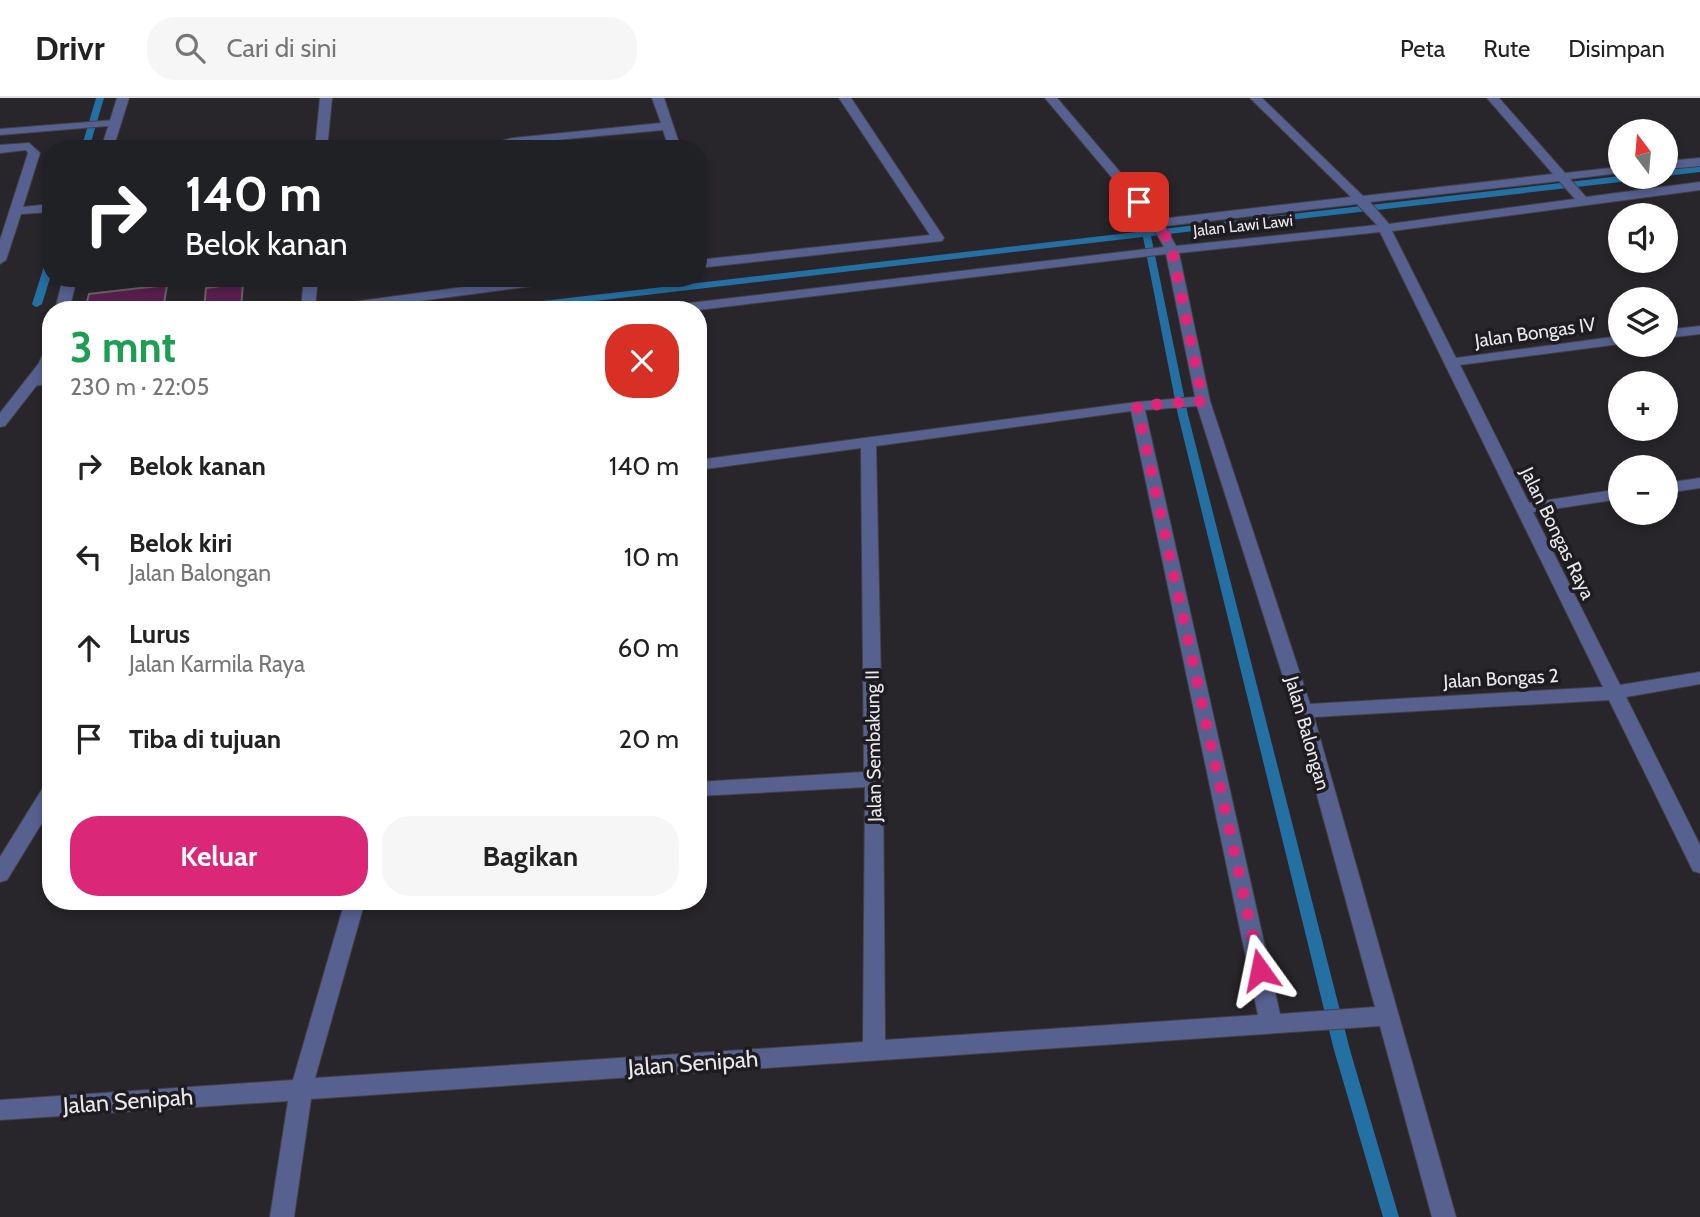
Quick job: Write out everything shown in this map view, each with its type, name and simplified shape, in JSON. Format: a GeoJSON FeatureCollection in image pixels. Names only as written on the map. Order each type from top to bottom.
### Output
{"type":"FeatureCollection","features":[{"type":"Feature","properties":{"kind":"street"},"geometry":{"type":"LineString","coordinates":[[108,140],[111,123],[123,98]]}},
{"type":"Feature","properties":{"kind":"street"},"geometry":{"type":"LineString","coordinates":[[322,140],[326,98]]}},
{"type":"Feature","properties":{"kind":"street"},"geometry":{"type":"LineString","coordinates":[[658,98],[673,140]]}},
{"type":"Feature","properties":{"kind":"street"},"geometry":{"type":"LineString","coordinates":[[707,263],[938,238],[845,98]]}},
{"type":"Feature","properties":{"kind":"street"},"geometry":{"type":"LineString","coordinates":[[1051,98],[1164,239],[1364,202],[1608,171]]}},
{"type":"Feature","properties":{"kind":"street","name":"Jalan Bongas Raya"},"geometry":{"type":"LineString","coordinates":[[1256,98],[1383,223],[1454,362],[1522,509],[1700,865]]}},
{"type":"Feature","properties":{"kind":"street"},"geometry":{"type":"LineString","coordinates":[[1493,98],[1559,177],[1582,200]]}},
{"type":"Feature","properties":{"kind":"street"},"geometry":{"type":"LineString","coordinates":[[0,132],[111,123]]}},
{"type":"Feature","properties":{"kind":"street"},"geometry":{"type":"LineString","coordinates":[[523,140],[669,126]]}},
{"type":"Feature","properties":{"kind":"street"},"geometry":{"type":"LineString","coordinates":[[0,149],[34,149],[0,260]]}},
{"type":"Feature","properties":{"kind":"street"},"geometry":{"type":"LineString","coordinates":[[1678,164],[1700,162]]}},
{"type":"Feature","properties":{"kind":"street","name":"Jalan Lawi Lawi"},"geometry":{"type":"LineString","coordinates":[[707,305],[1131,255],[1164,239],[1383,223],[1700,186]]}},
{"type":"Feature","properties":{"kind":"street"},"geometry":{"type":"LineString","coordinates":[[16,211],[42,209]]}},
{"type":"Feature","properties":{"kind":"street","name":"Jalan Balongan"},"geometry":{"type":"LineString","coordinates":[[1164,239],[1198,401],[1303,711],[1444,1217]]}},
{"type":"Feature","properties":{"kind":"street"},"geometry":{"type":"LineString","coordinates":[[381,301],[479,287]]}},
{"type":"Feature","properties":{"kind":"street"},"geometry":{"type":"LineString","coordinates":[[1678,333],[1700,330]]}},
{"type":"Feature","properties":{"kind":"street","name":"Jalan Bongas IV"},"geometry":{"type":"LineString","coordinates":[[1454,362],[1608,342]]}},
{"type":"Feature","properties":{"kind":"street"},"geometry":{"type":"LineString","coordinates":[[0,423],[42,369]]}},
{"type":"Feature","properties":{"kind":"street"},"geometry":{"type":"LineString","coordinates":[[32,382],[42,381]]}},
{"type":"Feature","properties":{"kind":"street"},"geometry":{"type":"LineString","coordinates":[[707,464],[1137,406],[1198,401]]}},
{"type":"Feature","properties":{"kind":"street"},"geometry":{"type":"LineString","coordinates":[[1137,406],[1280,1023]]}},
{"type":"Feature","properties":{"kind":"street","name":"Jalan Sembakung II"},"geometry":{"type":"LineString","coordinates":[[868,442],[874,779],[874,1051]]}},
{"type":"Feature","properties":{"kind":"street"},"geometry":{"type":"LineString","coordinates":[[1678,486],[1700,482]]}},
{"type":"Feature","properties":{"kind":"street"},"geometry":{"type":"LineString","coordinates":[[1522,509],[1608,496]]}},
{"type":"Feature","properties":{"kind":"street","name":"Jalan Bongas 2"},"geometry":{"type":"LineString","coordinates":[[1303,711],[1614,693],[1700,678]]}},
{"type":"Feature","properties":{"kind":"street"},"geometry":{"type":"LineString","coordinates":[[707,788],[874,779]]}},
{"type":"Feature","properties":{"kind":"street"},"geometry":{"type":"LineString","coordinates":[[0,874],[42,806]]}},
{"type":"Feature","properties":{"kind":"street"},"geometry":{"type":"LineString","coordinates":[[282,1217],[301,1090],[352,910]]}},
{"type":"Feature","properties":{"kind":"street","name":"Jalan Senipah"},"geometry":{"type":"LineString","coordinates":[[0,1110],[1387,1016]]}},
{"type":"Feature","properties":{"kind":"building"},"geometry":{"type":"Polygon","coordinates":[[[167,287],[164,301],[87,301],[89,294],[167,287]]]}},
{"type":"Feature","properties":{"kind":"building"},"geometry":{"type":"Polygon","coordinates":[[[243,287],[242,301],[205,301],[206,288],[243,287]]]}},
{"type":"Feature","properties":{"kind":"waterway"},"geometry":{"type":"LineString","coordinates":[[88,140],[100,98]]}},
{"type":"Feature","properties":{"kind":"waterway"},"geometry":{"type":"LineString","coordinates":[[1678,172],[1700,169]]}},
{"type":"Feature","properties":{"kind":"waterway"},"geometry":{"type":"LineString","coordinates":[[707,285],[1608,180]]}},
{"type":"Feature","properties":{"kind":"waterway"},"geometry":{"type":"LineString","coordinates":[[1147,236],[1183,415],[1342,1050],[1391,1217]]}},
{"type":"Feature","properties":{"kind":"waterway"},"geometry":{"type":"LineString","coordinates":[[37,304],[42,287]]}},
{"type":"Feature","properties":{"kind":"waterway"},"geometry":{"type":"LineString","coordinates":[[568,301],[689,287]]}},
{"type":"Feature","properties":{"kind":"route"},"geometry":{"type":"LineString","coordinates":[[1139,202],[1163,231],[1172,250],[1203,401],[1137,406],[1260,970]]}}]}
